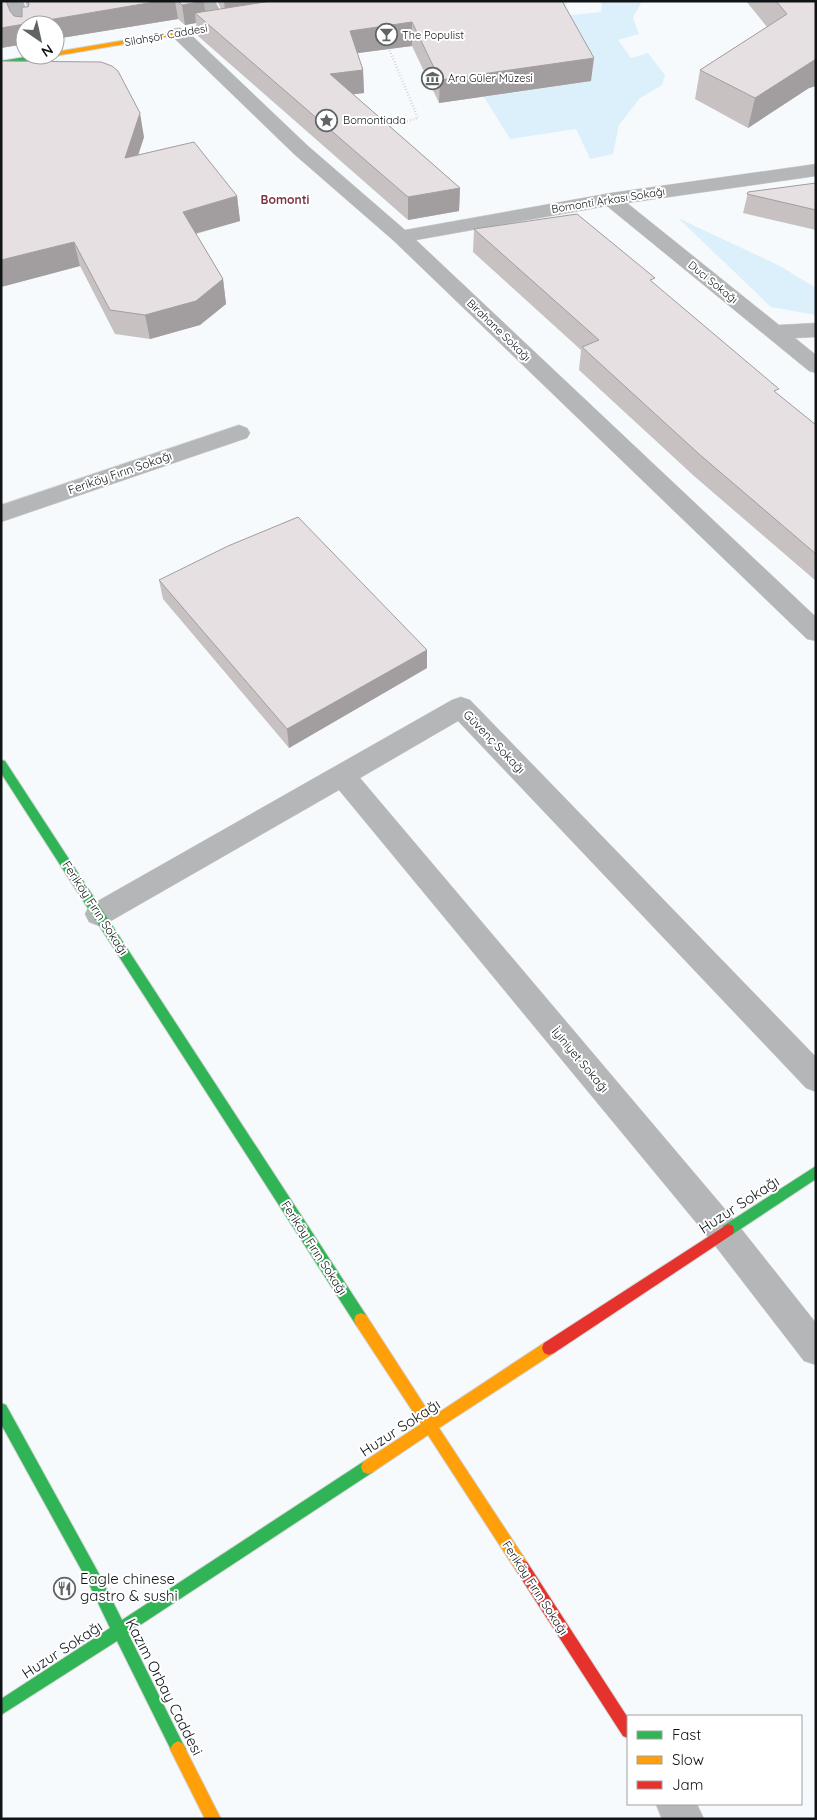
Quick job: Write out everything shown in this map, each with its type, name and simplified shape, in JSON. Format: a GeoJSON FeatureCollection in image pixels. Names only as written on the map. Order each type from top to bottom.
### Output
{"type":"FeatureCollection","features":[{"type":"Feature","properties":{"kind":"street"},"geometry":{"type":"LineString","coordinates":[[14,1],[19,15]]}},
{"type":"Feature","properties":{"kind":"street"},"geometry":{"type":"LineString","coordinates":[[206,1],[219,26]]}},
{"type":"Feature","properties":{"kind":"street","name":"Silahşör Caddesi"},"geometry":{"type":"LineString","coordinates":[[65,52],[248,21]]}},
{"type":"Feature","properties":{"kind":"street","name":"Birahane Sokağı"},"geometry":{"type":"LineString","coordinates":[[179,33],[302,150],[401,237],[816,632]]}},
{"type":"Feature","properties":{"kind":"street"},"geometry":{"type":"LineString","coordinates":[[1,63],[15,60]]}},
{"type":"Feature","properties":{"kind":"street","name":"Bomonti Arkası Sokağı"},"geometry":{"type":"LineString","coordinates":[[401,237],[611,198],[816,170]]}},
{"type":"Feature","properties":{"kind":"street","name":"Duci Sokağı"},"geometry":{"type":"LineString","coordinates":[[611,198],[816,366]]}},
{"type":"Feature","properties":{"kind":"street"},"geometry":{"type":"LineString","coordinates":[[774,332],[816,330]]}},
{"type":"Feature","properties":{"kind":"street","name":"Feriköy Fırın Sokağı"},"geometry":{"type":"LineString","coordinates":[[1,514],[239,433]]}},
{"type":"Feature","properties":{"kind":"street","name":"Güvenç Sokağı"},"geometry":{"type":"LineString","coordinates":[[99,914],[460,707],[816,1078]]}},
{"type":"Feature","properties":{"kind":"street","name":"Feriköy Fırın Sokağı"},"geometry":{"type":"LineString","coordinates":[[1,764],[627,1729]]}},
{"type":"Feature","properties":{"kind":"street","name":"İyiniyet Sokağı"},"geometry":{"type":"LineString","coordinates":[[341,774],[724,1232],[816,1349]]}},
{"type":"Feature","properties":{"kind":"street","name":"Huzur Sokağı"},"geometry":{"type":"LineString","coordinates":[[1,1708],[816,1172]]}},
{"type":"Feature","properties":{"kind":"street","name":"Kazım Orbay Caddesi"},"geometry":{"type":"LineString","coordinates":[[1,1410],[93,1577],[118,1631],[213,1819]]}},
{"type":"Feature","properties":{"kind":"street"},"geometry":{"type":"LineString","coordinates":[[676,1805],[685,1819]]}},
{"type":"Feature","properties":{"kind":"path"},"geometry":{"type":"LineString","coordinates":[[380,129],[418,118],[389,49]]}},
{"type":"Feature","properties":{"kind":"shaded area"},"geometry":{"type":"Polygon","coordinates":[[[548,1],[567,1],[566,9],[571,15],[601,12],[602,1],[642,1],[633,18],[639,34],[618,40],[631,58],[648,53],[665,75],[662,85],[640,98],[619,125],[613,154],[590,159],[576,129],[510,139],[484,97],[591,81],[548,1]]]}},
{"type":"Feature","properties":{"kind":"shaded area"},"geometry":{"type":"Polygon","coordinates":[[[678,218],[780,266],[816,288],[816,315],[771,307],[678,218]]]}},
{"type":"Feature","properties":{"kind":"building"},"geometry":{"type":"Polygon","coordinates":[[[1,1],[6,1],[10,11],[15,16],[15,26],[1,28],[1,1]]]}},
{"type":"Feature","properties":{"kind":"building"},"geometry":{"type":"Polygon","coordinates":[[[28,1],[160,1],[65,17],[65,15],[22,15],[22,7],[28,7],[28,1]]]}},
{"type":"Feature","properties":{"kind":"building"},"geometry":{"type":"Polygon","coordinates":[[[178,1],[204,1],[182,5],[178,1]]]}},
{"type":"Feature","properties":{"kind":"building"},"geometry":{"type":"Polygon","coordinates":[[[271,1],[562,1],[594,58],[440,80],[412,22],[350,31],[363,70],[330,74],[460,188],[408,197],[195,13],[271,1]]]}},
{"type":"Feature","properties":{"kind":"building"},"geometry":{"type":"Polygon","coordinates":[[[776,1],[816,1],[816,59],[755,98],[700,70],[787,14],[776,1]]]}},
{"type":"Feature","properties":{"kind":"building"},"geometry":{"type":"Polygon","coordinates":[[[1,61],[15,61],[15,65],[65,65],[65,62],[101,62],[112,66],[118,71],[140,113],[125,158],[194,142],[237,196],[183,212],[223,279],[196,301],[145,315],[110,310],[74,242],[1,260],[1,61]]]}},
{"type":"Feature","properties":{"kind":"building"},"geometry":{"type":"Polygon","coordinates":[[[816,183],[816,210],[747,194],[748,192],[816,183]]]}},
{"type":"Feature","properties":{"kind":"building"},"geometry":{"type":"Polygon","coordinates":[[[577,214],[655,278],[650,280],[779,389],[774,391],[816,425],[816,554],[699,454],[582,347],[599,340],[474,229],[577,214]]]}},
{"type":"Feature","properties":{"kind":"building"},"geometry":{"type":"Polygon","coordinates":[[[298,517],[427,650],[287,729],[159,580],[228,546],[298,517]]]}},
{"type":"Feature","properties":{"kind":"traffic: fast"},"geometry":{"type":"LineString","coordinates":[[1,63],[15,61]]}},
{"type":"Feature","properties":{"kind":"traffic: fast"},"geometry":{"type":"LineString","coordinates":[[1,764],[361,1320]]}},
{"type":"Feature","properties":{"kind":"traffic: fast"},"geometry":{"type":"LineString","coordinates":[[728,1230],[816,1172]]}},
{"type":"Feature","properties":{"kind":"traffic: fast"},"geometry":{"type":"LineString","coordinates":[[1,1410],[93,1577],[178,1749]]}},
{"type":"Feature","properties":{"kind":"traffic: fast"},"geometry":{"type":"LineString","coordinates":[[1,1708],[368,1467]]}},
{"type":"Feature","properties":{"kind":"traffic: slow"},"geometry":{"type":"LineString","coordinates":[[65,52],[233,24]]}},
{"type":"Feature","properties":{"kind":"traffic: slow"},"geometry":{"type":"LineString","coordinates":[[361,1320],[522,1567]]}},
{"type":"Feature","properties":{"kind":"traffic: slow"},"geometry":{"type":"LineString","coordinates":[[368,1467],[549,1348]]}},
{"type":"Feature","properties":{"kind":"traffic: slow"},"geometry":{"type":"LineString","coordinates":[[178,1749],[213,1819]]}},
{"type":"Feature","properties":{"kind":"traffic: jam"},"geometry":{"type":"LineString","coordinates":[[549,1348],[728,1230]]}},
{"type":"Feature","properties":{"kind":"traffic: jam"},"geometry":{"type":"LineString","coordinates":[[522,1567],[627,1729]]}},
{"type":"Feature","properties":{"kind":"place","name":"The Populist"},"geometry":{"type":"Point","coordinates":[386,35]}},
{"type":"Feature","properties":{"kind":"place","name":"Ara Güler Müzesi"},"geometry":{"type":"Point","coordinates":[432,78]}},
{"type":"Feature","properties":{"kind":"place","name":"Bomontiada"},"geometry":{"type":"Point","coordinates":[327,120]}},
{"type":"Feature","properties":{"kind":"place","name":"Eagle chinese gastro & sushi"},"geometry":{"type":"Point","coordinates":[64,1588]}},
{"type":"Feature","properties":{"kind":"district","name":"Bomonti"},"geometry":{"type":"Point","coordinates":[285,200]}}]}
